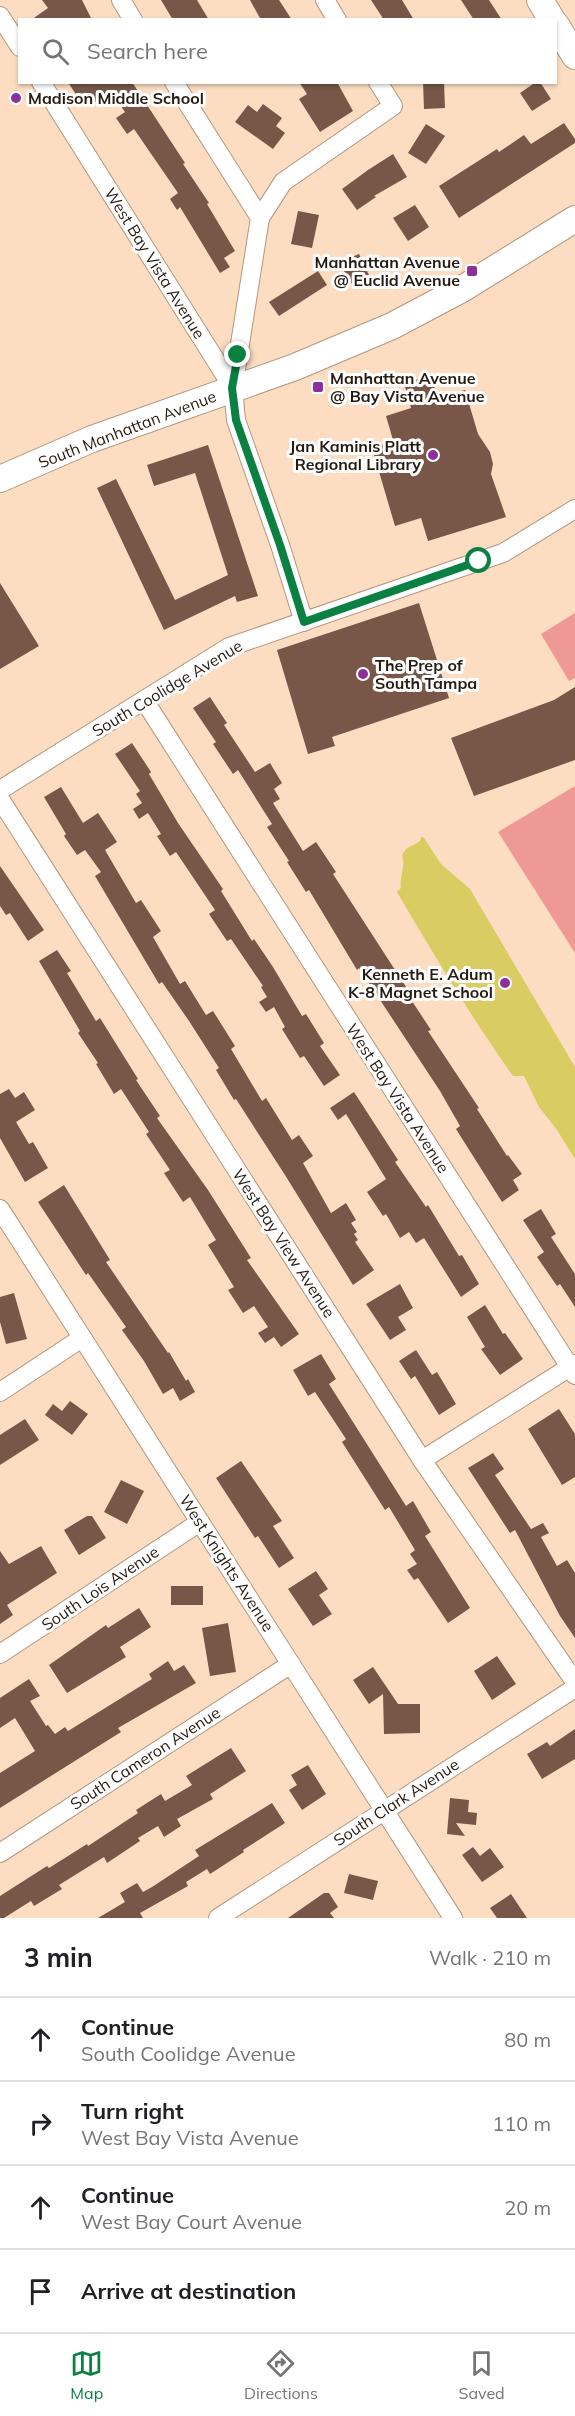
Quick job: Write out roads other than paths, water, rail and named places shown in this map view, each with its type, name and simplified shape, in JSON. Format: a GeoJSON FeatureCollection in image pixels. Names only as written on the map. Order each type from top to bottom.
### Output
{"type":"FeatureCollection","features":[{"type":"Feature","properties":{"kind":"main road"},"geometry":{"type":"LineString","coordinates":[[540,0],[551,18]]}},
{"type":"Feature","properties":{"kind":"main road"},"geometry":{"type":"LineString","coordinates":[[557,28],[575,56]]}},
{"type":"Feature","properties":{"kind":"main road","name":"South Manhattan Avenue"},"geometry":{"type":"LineString","coordinates":[[0,479],[92,440],[324,356],[392,326],[462,289],[575,219]]}},
{"type":"Feature","properties":{"kind":"street"},"geometry":{"type":"LineString","coordinates":[[121,0],[132,18]]}},
{"type":"Feature","properties":{"kind":"street"},"geometry":{"type":"LineString","coordinates":[[325,0],[336,18]]}},
{"type":"Feature","properties":{"kind":"street"},"geometry":{"type":"LineString","coordinates":[[0,16],[18,45]]}},
{"type":"Feature","properties":{"kind":"street","name":"West Bay Vista Avenue"},"geometry":{"type":"LineString","coordinates":[[43,84],[232,388],[236,420],[280,545],[304,622]]}},
{"type":"Feature","properties":{"kind":"street"},"geometry":{"type":"LineString","coordinates":[[175,84],[260,218]]}},
{"type":"Feature","properties":{"kind":"street"},"geometry":{"type":"LineString","coordinates":[[232,388],[260,218],[283,182],[393,106],[379,84]]}},
{"type":"Feature","properties":{"kind":"street","name":"South Coolidge Avenue"},"geometry":{"type":"LineString","coordinates":[[0,790],[229,647],[504,553],[575,509]]}},
{"type":"Feature","properties":{"kind":"street","name":"West Bay Vista Avenue"},"geometry":{"type":"LineString","coordinates":[[144,700],[573,1368]]}},
{"type":"Feature","properties":{"kind":"street","name":"West Bay View Avenue"},"geometry":{"type":"LineString","coordinates":[[0,799],[422,1460],[575,1682]]}},
{"type":"Feature","properties":{"kind":"street","name":"West Knights Avenue"},"geometry":{"type":"LineString","coordinates":[[0,1209],[453,1918]]}},
{"type":"Feature","properties":{"kind":"street"},"geometry":{"type":"LineString","coordinates":[[0,1392],[82,1338]]}},
{"type":"Feature","properties":{"kind":"street"},"geometry":{"type":"LineString","coordinates":[[422,1460],[573,1368]]}},
{"type":"Feature","properties":{"kind":"street","name":"South Lois Avenue"},"geometry":{"type":"LineString","coordinates":[[0,1654],[200,1521]]}},
{"type":"Feature","properties":{"kind":"street","name":"South Cameron Avenue"},"geometry":{"type":"LineString","coordinates":[[0,1853],[291,1664]]}},
{"type":"Feature","properties":{"kind":"street","name":"South Clark Avenue"},"geometry":{"type":"LineString","coordinates":[[218,1918],[575,1688]]}},
{"type":"Feature","properties":{"kind":"place","name":"Madison Middle School"},"geometry":{"type":"Point","coordinates":[16,98]}},
{"type":"Feature","properties":{"kind":"place","name":"Manhattan Avenue @ Euclid Avenue"},"geometry":{"type":"Point","coordinates":[472,271]}},
{"type":"Feature","properties":{"kind":"place","name":"Manhattan Avenue @ Bay Vista Avenue"},"geometry":{"type":"Point","coordinates":[318,387]}},
{"type":"Feature","properties":{"kind":"place","name":"Jan Kaminis Platt Regional Library"},"geometry":{"type":"Point","coordinates":[433,455]}},
{"type":"Feature","properties":{"kind":"place","name":"The Prep of South Tampa"},"geometry":{"type":"Point","coordinates":[363,674]}},
{"type":"Feature","properties":{"kind":"place","name":"Kenneth E. Adum K-8 Magnet School"},"geometry":{"type":"Point","coordinates":[505,983]}}]}
